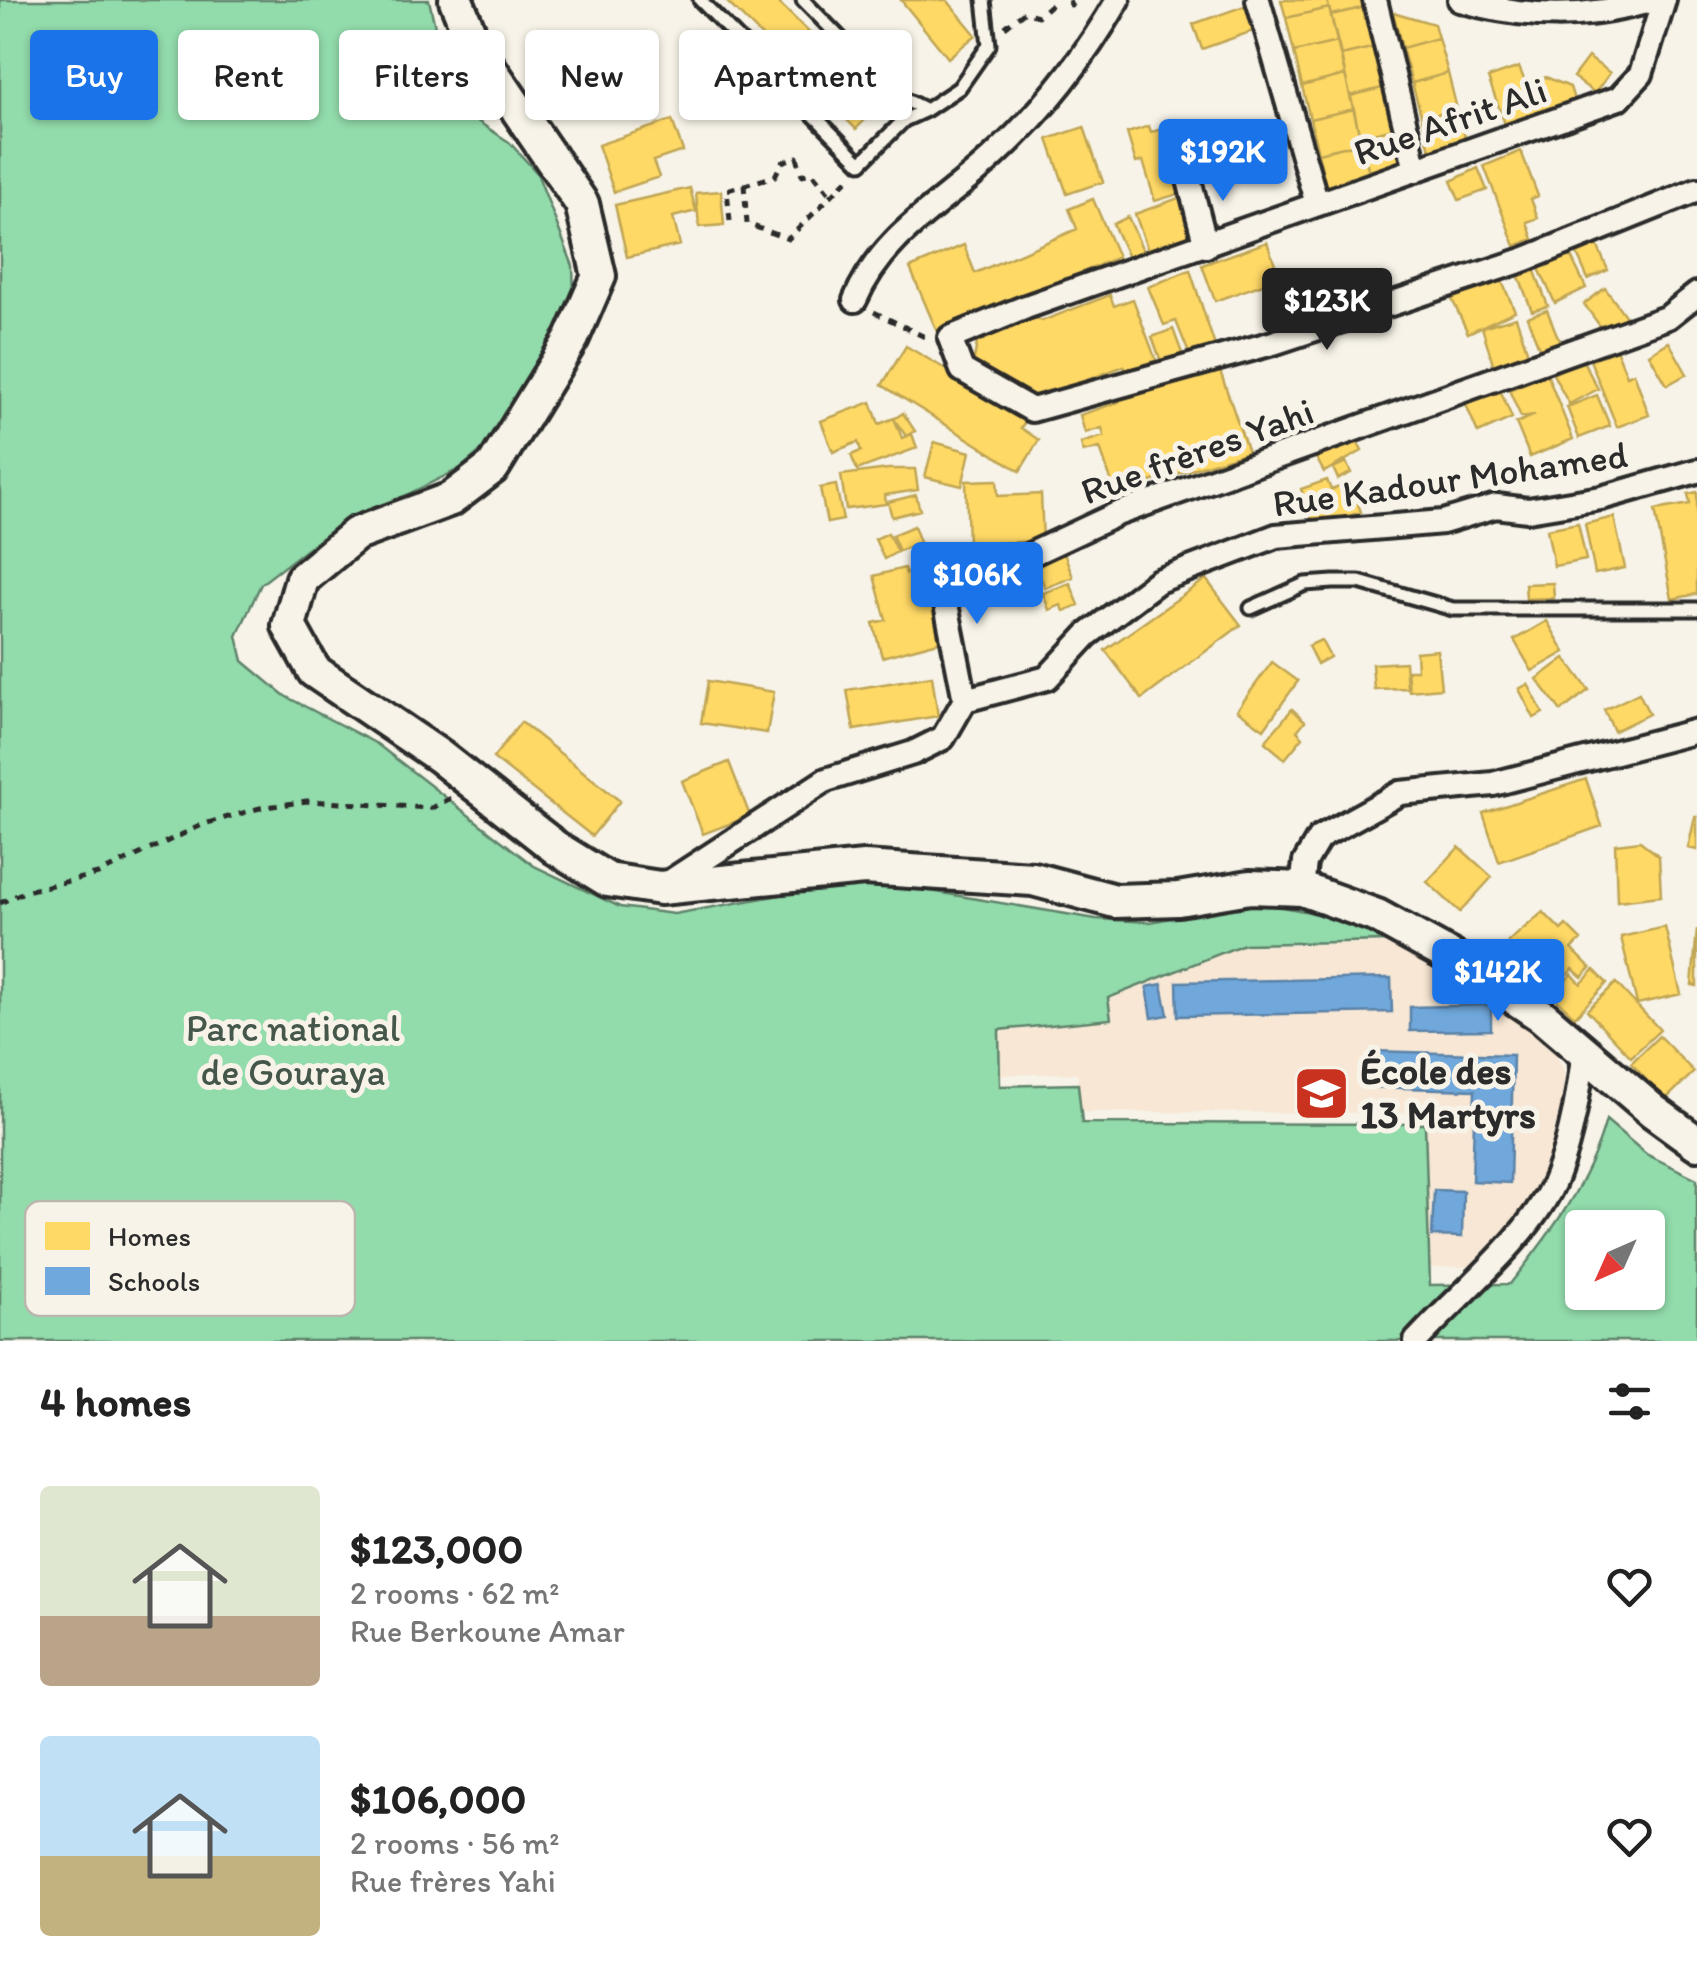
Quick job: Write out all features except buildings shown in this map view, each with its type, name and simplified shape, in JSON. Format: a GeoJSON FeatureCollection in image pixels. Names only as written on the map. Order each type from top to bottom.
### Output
{"type":"FeatureCollection","features":[{"type":"Feature","properties":{"kind":"main road"},"geometry":{"type":"LineString","coordinates":[[456,0],[475,47],[582,204],[599,276],[572,338],[493,467],[451,499],[356,534],[302,579],[289,626],[314,670],[476,785],[556,848],[608,880],[660,888],[864,868],[1033,879],[1115,901],[1178,899],[1250,887],[1302,889],[1377,916],[1468,966],[1584,1049],[1653,1112],[1697,1143]]}},
{"type":"Feature","properties":{"kind":"street"},"geometry":{"type":"LineString","coordinates":[[854,300],[887,246],[996,155],[1042,106],[1118,0]]}},
{"type":"Feature","properties":{"kind":"street"},"geometry":{"type":"LineString","coordinates":[[1258,0],[1318,204]]}},
{"type":"Feature","properties":{"kind":"street"},"geometry":{"type":"LineString","coordinates":[[1375,0],[1416,170]]}},
{"type":"Feature","properties":{"kind":"street"},"geometry":{"type":"LineString","coordinates":[[1460,0],[1502,12],[1554,17],[1621,10],[1653,0]]}},
{"type":"Feature","properties":{"kind":"street","name":"Rue Afrit Ali"},"geometry":{"type":"LineString","coordinates":[[950,338],[1026,307],[1619,98],[1642,74],[1664,0]]}},
{"type":"Feature","properties":{"kind":"street"},"geometry":{"type":"LineString","coordinates":[[1188,176],[1206,246]]}},
{"type":"Feature","properties":{"kind":"street"},"geometry":{"type":"LineString","coordinates":[[950,338],[962,370],[1032,410],[1291,337],[1526,259],[1697,190]]}},
{"type":"Feature","properties":{"kind":"street","name":"Rue frères Yahi"},"geometry":{"type":"LineString","coordinates":[[966,700],[938,564],[1025,556],[1116,514],[1668,316],[1697,294]]}},
{"type":"Feature","properties":{"kind":"street","name":"Rue Kadour Mohamed"},"geometry":{"type":"LineString","coordinates":[[966,700],[1047,678],[1087,635],[1158,581],[1276,536],[1443,522],[1496,506],[1546,507],[1601,498],[1697,471]]}},
{"type":"Feature","properties":{"kind":"street"},"geometry":{"type":"LineString","coordinates":[[660,888],[826,780],[912,753],[943,738],[966,700]]}},
{"type":"Feature","properties":{"kind":"street"},"geometry":{"type":"LineString","coordinates":[[1302,889],[1306,862],[1319,838],[1400,794],[1493,784],[1697,731]]}},
{"type":"Feature","properties":{"kind":"street"},"geometry":{"type":"LineString","coordinates":[[1416,1341],[1524,1226],[1556,1180],[1578,1103],[1584,1049]]}},
{"type":"Feature","properties":{"kind":"lane"},"geometry":{"type":"LineString","coordinates":[[700,0],[861,163],[904,120],[959,88],[989,46],[984,0]]}},
{"type":"Feature","properties":{"kind":"lane"},"geometry":{"type":"LineString","coordinates":[[803,0],[896,95],[926,110]]}},
{"type":"Feature","properties":{"kind":"lane"},"geometry":{"type":"LineString","coordinates":[[1251,608],[1305,584],[1346,582],[1452,609],[1697,609]]}},
{"type":"Feature","properties":{"kind":"path"},"geometry":{"type":"LineString","coordinates":[[989,34],[1011,24],[1024,12],[1038,16],[1056,0]]}},
{"type":"Feature","properties":{"kind":"path"},"geometry":{"type":"LineString","coordinates":[[1069,0],[1072,4],[1080,0]]}},
{"type":"Feature","properties":{"kind":"path"},"geometry":{"type":"LineString","coordinates":[[730,222],[727,190],[775,176],[782,162],[797,157],[802,174],[812,173],[832,197]]}},
{"type":"Feature","properties":{"kind":"path"},"geometry":{"type":"LineString","coordinates":[[744,184],[747,224],[788,238],[861,163]]}},
{"type":"Feature","properties":{"kind":"path"},"geometry":{"type":"LineString","coordinates":[[854,300],[919,337],[950,338]]}},
{"type":"Feature","properties":{"kind":"path"},"geometry":{"type":"LineString","coordinates":[[0,903],[26,891],[98,874],[204,824],[260,808],[307,801],[432,808],[476,785]]}},
{"type":"Feature","properties":{"kind":"shaded area","name":"École des 13 Martyrs"},"geometry":{"type":"Polygon","coordinates":[[[1390,943],[1461,988],[1495,1000],[1555,1053],[1564,1071],[1563,1110],[1552,1158],[1528,1202],[1475,1266],[1428,1268],[1420,1113],[1080,1112],[1077,1073],[996,1075],[996,1032],[1111,1019],[1108,999],[1235,946],[1390,943]]]}},
{"type":"Feature","properties":{"kind":"green space","name":"Parc national de Gouraya"},"geometry":{"type":"Polygon","coordinates":[[[0,0],[429,0],[436,30],[339,30],[339,120],[476,120],[509,142],[537,173],[573,266],[574,297],[492,441],[461,468],[325,535],[261,584],[237,636],[243,661],[285,696],[377,744],[534,866],[620,907],[674,914],[808,890],[883,883],[1096,919],[1150,922],[1257,902],[1351,920],[1387,941],[1244,944],[1108,998],[1111,1019],[999,1030],[1000,1086],[1078,1084],[1082,1123],[1425,1124],[1430,1285],[1510,1284],[1579,1186],[1606,1120],[1646,1154],[1697,1179],[1697,1341],[0,1341],[0,0]]]}},
{"type":"Feature","properties":{"kind":"place","name":"École des 13 Martyrs"},"geometry":{"type":"Point","coordinates":[1321,1093]}}]}
